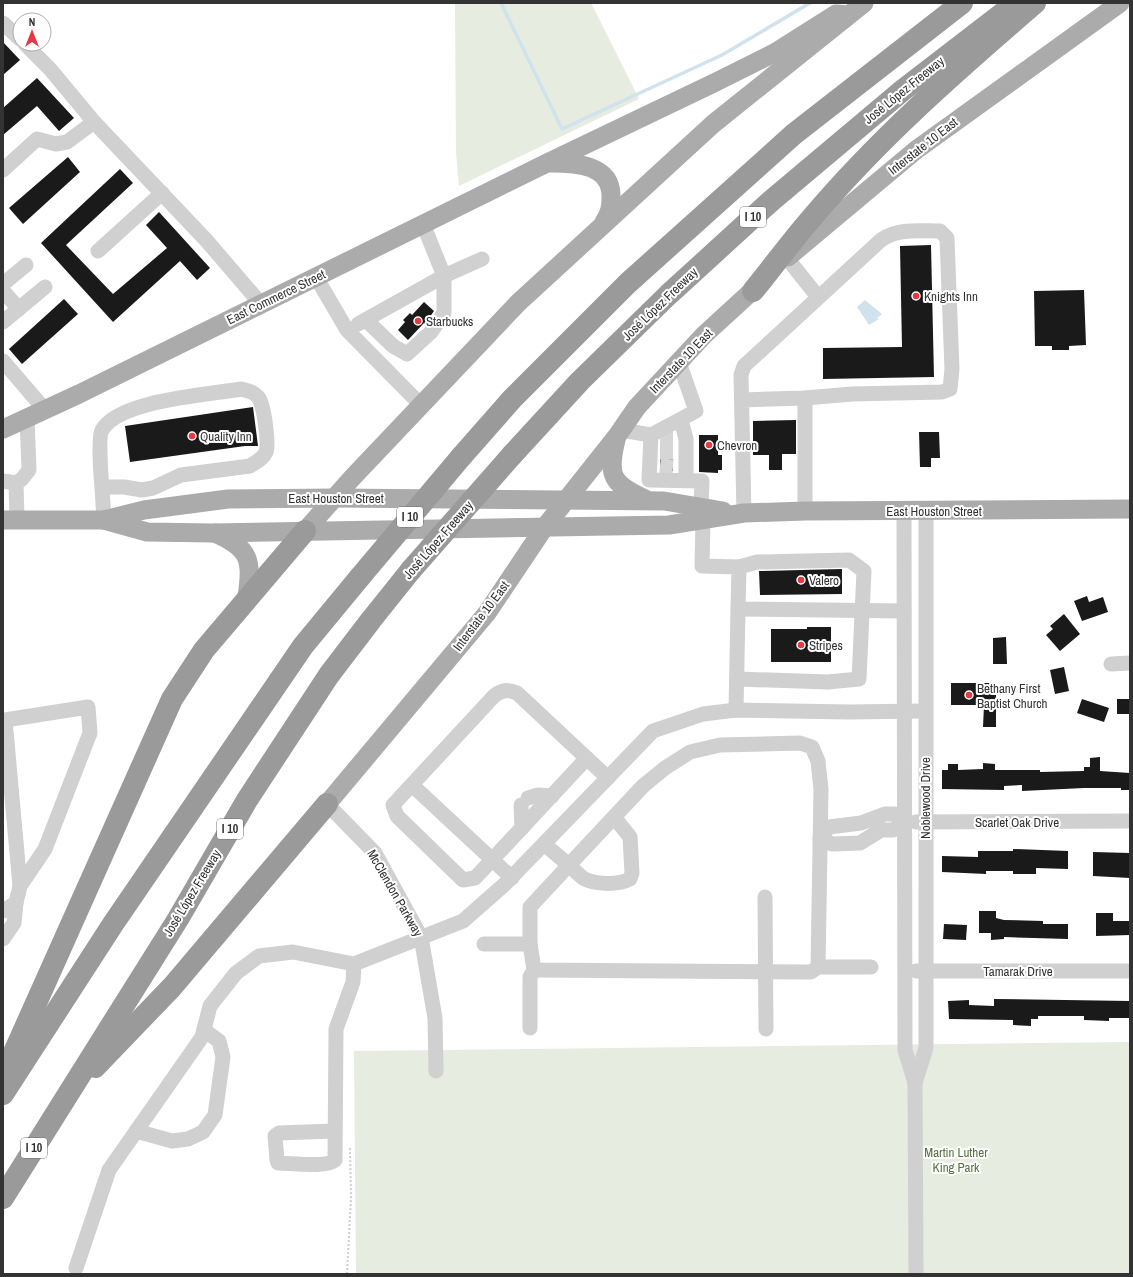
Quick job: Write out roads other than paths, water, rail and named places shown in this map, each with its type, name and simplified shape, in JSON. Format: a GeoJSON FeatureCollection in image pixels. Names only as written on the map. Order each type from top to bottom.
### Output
{"type":"FeatureCollection","features":[{"type":"Feature","properties":{"kind":"highway","name":"I 10"},"geometry":{"type":"LineString","coordinates":[[3,1094],[113,924],[303,646],[461,457],[512,399],[640,272],[794,134],[962,3]]}},
{"type":"Feature","properties":{"kind":"highway","name":"José López Freeway"},"geometry":{"type":"LineString","coordinates":[[3,1198],[178,919],[247,800],[329,675],[411,570],[512,455],[580,381],[668,295],[771,201],[902,90],[1016,3]]}},
{"type":"Feature","properties":{"kind":"highway"},"geometry":{"type":"LineString","coordinates":[[753,291],[810,219],[867,158],[951,76],[1035,3]]}},
{"type":"Feature","properties":{"kind":"highway"},"geometry":{"type":"LineString","coordinates":[[3,1077],[172,699],[204,650],[247,597],[305,531]]}},
{"type":"Feature","properties":{"kind":"highway"},"geometry":{"type":"LineString","coordinates":[[66,1098],[172,987],[326,804]]}},
{"type":"Feature","properties":{"kind":"main road","name":"Interstate 10 East"},"geometry":{"type":"LineString","coordinates":[[326,804],[486,613],[544,528],[619,433],[637,407],[704,335],[787,258],[916,150],[1120,3]]}},
{"type":"Feature","properties":{"kind":"main road","name":"East Commerce Street"},"geometry":{"type":"LineString","coordinates":[[3,429],[45,410],[776,52],[836,14],[853,8]]}},
{"type":"Feature","properties":{"kind":"main road"},"geometry":{"type":"LineString","coordinates":[[305,531],[421,405],[518,303],[713,124],[853,8]]}},
{"type":"Feature","properties":{"kind":"main road"},"geometry":{"type":"LineString","coordinates":[[547,163],[574,163],[586,165],[606,178],[611,188],[611,210],[601,226]]}},
{"type":"Feature","properties":{"kind":"main road"},"geometry":{"type":"LineString","coordinates":[[619,433],[612,465],[616,481],[625,490],[652,501]]}},
{"type":"Feature","properties":{"kind":"main road","name":"East Houston Street"},"geometry":{"type":"LineString","coordinates":[[10,520],[104,520],[144,510],[228,499],[568,499],[652,501],[702,514],[806,511],[904,512],[1130,509]]}},
{"type":"Feature","properties":{"kind":"main road","name":"East Houston Street"},"geometry":{"type":"LineString","coordinates":[[104,520],[147,532],[213,533],[669,525],[702,514]]}},
{"type":"Feature","properties":{"kind":"main road"},"geometry":{"type":"LineString","coordinates":[[213,533],[231,541],[248,557],[250,568],[247,597]]}},
{"type":"Feature","properties":{"kind":"street"},"geometry":{"type":"LineString","coordinates":[[3,23],[12,31]]}},
{"type":"Feature","properties":{"kind":"street"},"geometry":{"type":"LineString","coordinates":[[33,52],[50,69],[94,122],[206,240],[261,304]]}},
{"type":"Feature","properties":{"kind":"street"},"geometry":{"type":"LineString","coordinates":[[3,170],[37,139],[56,144],[67,142],[94,122]]}},
{"type":"Feature","properties":{"kind":"street"},"geometry":{"type":"LineString","coordinates":[[98,251],[162,193]]}},
{"type":"Feature","properties":{"kind":"street"},"geometry":{"type":"LineString","coordinates":[[366,320],[393,346],[407,354],[434,328],[444,313],[444,276],[423,224]]}},
{"type":"Feature","properties":{"kind":"street"},"geometry":{"type":"LineString","coordinates":[[741,514],[742,375],[744,366],[881,240],[891,234],[908,231],[940,231],[948,238],[952,382],[950,389],[942,392],[852,394],[805,398],[742,400]]}},
{"type":"Feature","properties":{"kind":"street"},"geometry":{"type":"LineString","coordinates":[[347,330],[444,276],[482,258]]}},
{"type":"Feature","properties":{"kind":"street"},"geometry":{"type":"LineString","coordinates":[[787,258],[818,297]]}},
{"type":"Feature","properties":{"kind":"street"},"geometry":{"type":"LineString","coordinates":[[3,284],[26,265]]}},
{"type":"Feature","properties":{"kind":"street"},"geometry":{"type":"LineString","coordinates":[[316,277],[347,330],[421,405]]}},
{"type":"Feature","properties":{"kind":"street"},"geometry":{"type":"LineString","coordinates":[[3,322],[45,287]]}},
{"type":"Feature","properties":{"kind":"street"},"geometry":{"type":"LineString","coordinates":[[3,291],[19,309]]}},
{"type":"Feature","properties":{"kind":"street"},"geometry":{"type":"LineString","coordinates":[[3,361],[45,410]]}},
{"type":"Feature","properties":{"kind":"street"},"geometry":{"type":"LineString","coordinates":[[652,501],[681,420],[696,411],[679,362]]}},
{"type":"Feature","properties":{"kind":"street"},"geometry":{"type":"LineString","coordinates":[[102,488],[124,487],[142,490],[153,488],[180,475],[250,466],[260,460],[266,451],[266,429],[260,398],[253,392],[241,390],[140,405],[110,420],[100,431],[102,488],[104,520]]}},
{"type":"Feature","properties":{"kind":"street"},"geometry":{"type":"LineString","coordinates":[[805,398],[806,511]]}},
{"type":"Feature","properties":{"kind":"street"},"geometry":{"type":"LineString","coordinates":[[10,520],[10,482],[22,479],[29,470],[27,418]]}},
{"type":"Feature","properties":{"kind":"street"},"geometry":{"type":"LineString","coordinates":[[667,459],[681,420]]}},
{"type":"Feature","properties":{"kind":"street"},"geometry":{"type":"LineString","coordinates":[[619,433],[667,459],[702,481],[702,566],[739,567],[756,562],[848,560],[864,571],[859,679],[828,682],[737,679]]}},
{"type":"Feature","properties":{"kind":"street","name":"Noblewood Drive"},"geometry":{"type":"LineString","coordinates":[[915,1083],[926,1048],[926,511]]}},
{"type":"Feature","properties":{"kind":"street","name":"Noblewood Drive"},"geometry":{"type":"LineString","coordinates":[[904,512],[905,1050],[915,1083],[916,1274]]}},
{"type":"Feature","properties":{"kind":"street"},"geometry":{"type":"LineString","coordinates":[[736,710],[739,567]]}},
{"type":"Feature","properties":{"kind":"street"},"geometry":{"type":"LineString","coordinates":[[738,609],[904,611]]}},
{"type":"Feature","properties":{"kind":"street"},"geometry":{"type":"LineString","coordinates":[[904,646],[926,646]]}},
{"type":"Feature","properties":{"kind":"street"},"geometry":{"type":"LineString","coordinates":[[1111,664],[1130,663]]}},
{"type":"Feature","properties":{"kind":"street"},"geometry":{"type":"LineString","coordinates":[[587,758],[475,878],[463,880],[397,816],[393,805],[494,696],[502,690],[511,690],[517,693],[587,758],[608,778]]}},
{"type":"Feature","properties":{"kind":"street"},"geometry":{"type":"LineString","coordinates":[[3,939],[14,923],[16,903],[20,886],[5,720],[88,707],[90,733],[45,849],[20,886]]}},
{"type":"Feature","properties":{"kind":"street"},"geometry":{"type":"LineString","coordinates":[[76,1268],[109,1170],[202,1037],[210,1006],[236,973],[259,956],[293,952],[354,964],[463,921],[512,878],[653,731],[703,714],[736,710],[925,711]]}},
{"type":"Feature","properties":{"kind":"street"},"geometry":{"type":"LineString","coordinates":[[530,1028],[530,978],[534,970],[530,944],[530,907],[643,786],[659,772],[690,752],[720,745],[800,743],[812,746],[818,760],[821,789],[818,967]]}},
{"type":"Feature","properties":{"kind":"street"},"geometry":{"type":"LineString","coordinates":[[412,785],[512,878]]}},
{"type":"Feature","properties":{"kind":"street"},"geometry":{"type":"LineString","coordinates":[[522,828],[524,801],[538,795],[552,796]]}},
{"type":"Feature","properties":{"kind":"street","name":"McClendon Parkway"},"geometry":{"type":"LineString","coordinates":[[326,804],[375,853],[422,937],[435,1018],[436,1070]]}},
{"type":"Feature","properties":{"kind":"street"},"geometry":{"type":"LineString","coordinates":[[820,838],[829,827],[861,823],[885,814],[894,814],[905,822]]}},
{"type":"Feature","properties":{"kind":"street"},"geometry":{"type":"LineString","coordinates":[[544,844],[584,878],[595,881],[624,882],[630,879],[632,873],[630,837],[614,817]]}},
{"type":"Feature","properties":{"kind":"street","name":"Scarlet Oak Drive"},"geometry":{"type":"LineString","coordinates":[[905,822],[1130,821]]}},
{"type":"Feature","properties":{"kind":"street"},"geometry":{"type":"LineString","coordinates":[[765,898],[766,1029]]}},
{"type":"Feature","properties":{"kind":"street"},"geometry":{"type":"LineString","coordinates":[[3,911],[16,903]]}},
{"type":"Feature","properties":{"kind":"street"},"geometry":{"type":"LineString","coordinates":[[484,944],[530,944]]}},
{"type":"Feature","properties":{"kind":"street"},"geometry":{"type":"LineString","coordinates":[[334,1131],[279,1133],[275,1136],[276,1157],[278,1163],[328,1164],[335,1160],[334,1131],[336,1029],[353,982],[354,964]]}},
{"type":"Feature","properties":{"kind":"street"},"geometry":{"type":"LineString","coordinates":[[534,970],[765,973],[811,972],[818,967],[871,967]]}},
{"type":"Feature","properties":{"kind":"street","name":"Tamarak Drive"},"geometry":{"type":"LineString","coordinates":[[905,971],[1130,971]]}},
{"type":"Feature","properties":{"kind":"street"},"geometry":{"type":"LineString","coordinates":[[136,1131],[172,1141],[188,1139],[203,1132],[215,1115],[223,1058],[219,1041],[204,1030]]}},
{"type":"Feature","properties":{"kind":"water"},"geometry":{"type":"Polygon","coordinates":[[[865,300],[882,314],[877,318],[879,319],[869,325],[857,307],[865,300]]]}},
{"type":"Feature","properties":{"kind":"waterway"},"geometry":{"type":"LineString","coordinates":[[501,3],[562,129],[722,55],[810,3]]}},
{"type":"Feature","properties":{"kind":"tunnel"},"geometry":{"type":"LineString","coordinates":[[660,439],[673,439]]}},
{"type":"Feature","properties":{"kind":"tunnel"},"geometry":{"type":"LineString","coordinates":[[660,452],[673,452]]}},
{"type":"Feature","properties":{"kind":"tunnel"},"geometry":{"type":"LineString","coordinates":[[660,466],[673,467]]}},
{"type":"Feature","properties":{"kind":"place","name":"Knights Inn"},"geometry":{"type":"Point","coordinates":[916,296]}},
{"type":"Feature","properties":{"kind":"place","name":"Starbucks"},"geometry":{"type":"Point","coordinates":[418,321]}},
{"type":"Feature","properties":{"kind":"place","name":"Quality Inn"},"geometry":{"type":"Point","coordinates":[192,436]}},
{"type":"Feature","properties":{"kind":"place","name":"Chevron"},"geometry":{"type":"Point","coordinates":[709,445]}},
{"type":"Feature","properties":{"kind":"place","name":"Valero"},"geometry":{"type":"Point","coordinates":[801,580]}},
{"type":"Feature","properties":{"kind":"place","name":"Stripes"},"geometry":{"type":"Point","coordinates":[801,645]}},
{"type":"Feature","properties":{"kind":"place","name":"Bethany First Baptist Church"},"geometry":{"type":"Point","coordinates":[969,695]}},
{"type":"Feature","properties":{"kind":"park label","name":"Martin Luther King Park"},"geometry":{"type":"Point","coordinates":[956,1160]}}]}
